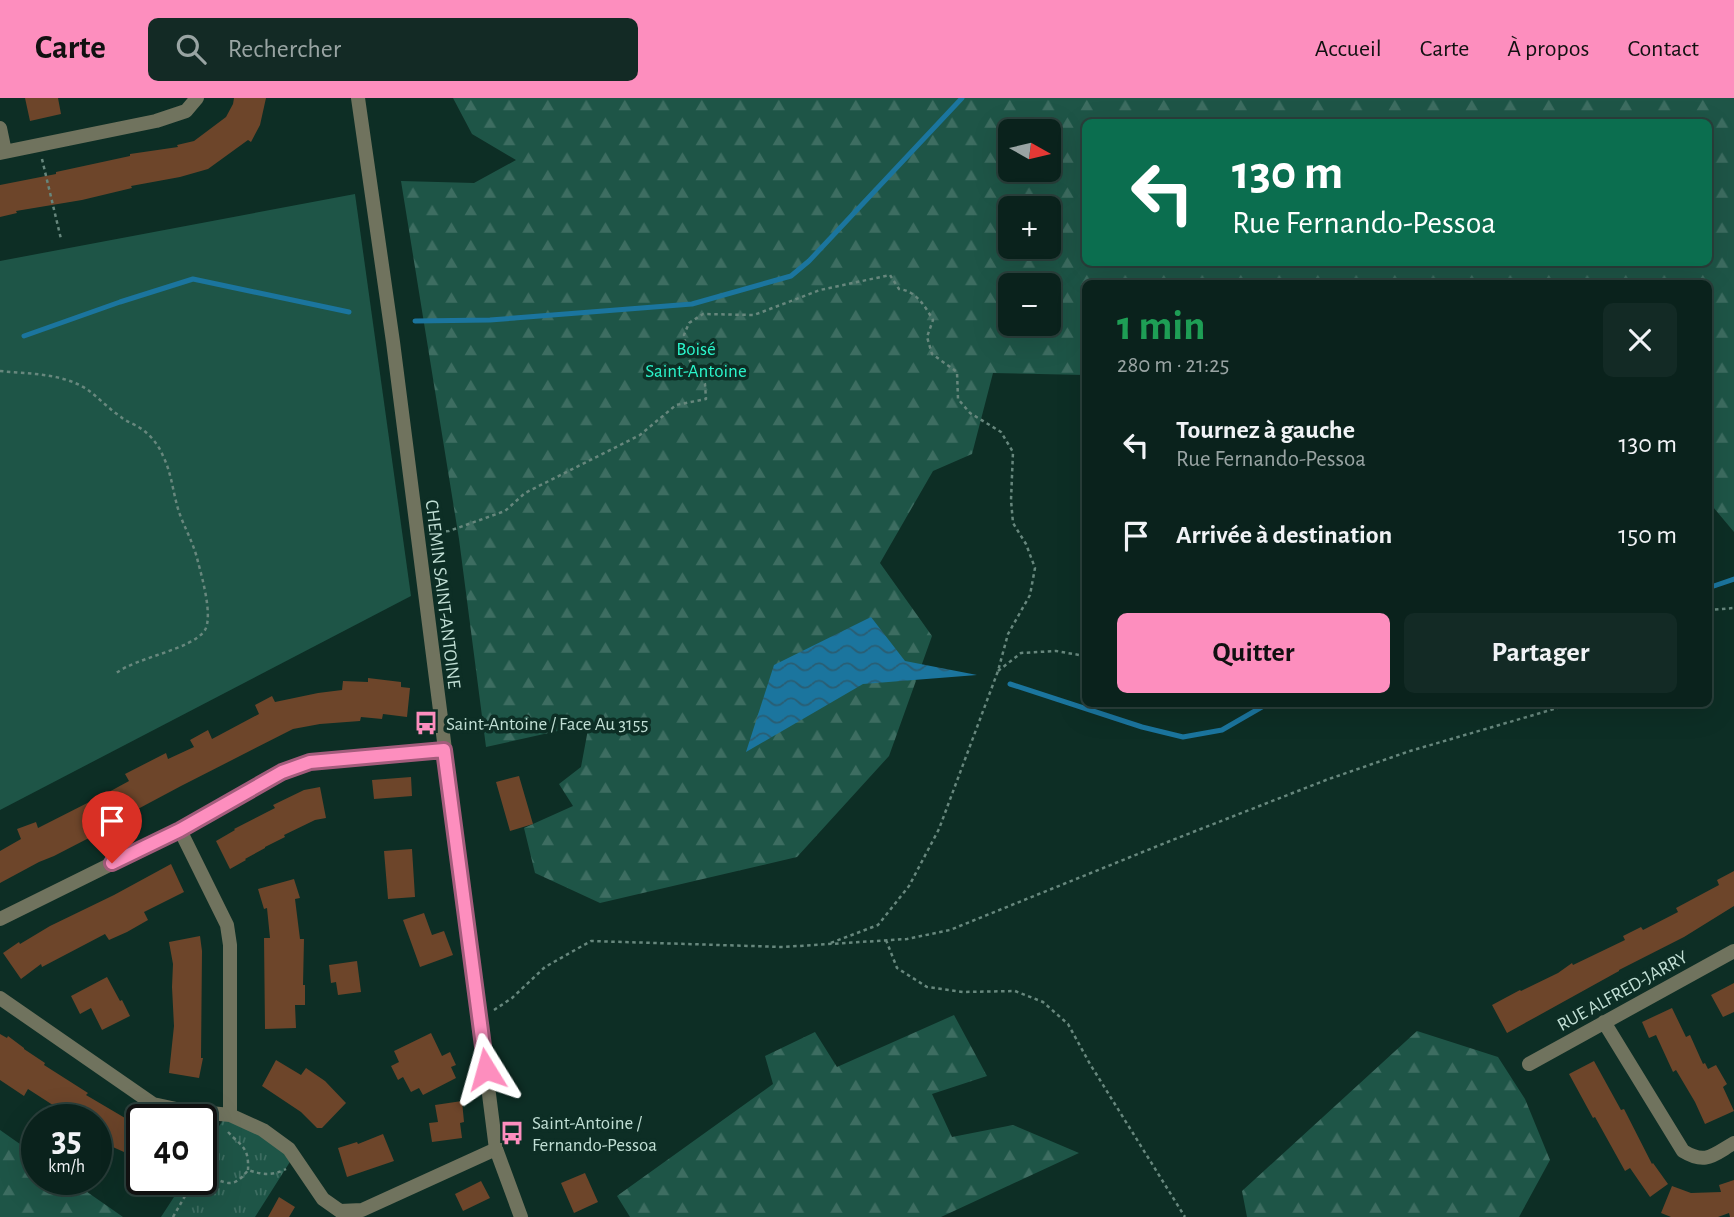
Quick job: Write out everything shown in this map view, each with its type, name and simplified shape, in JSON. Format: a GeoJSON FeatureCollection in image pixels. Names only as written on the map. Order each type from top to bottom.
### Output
{"type":"FeatureCollection","features":[{"type":"Feature","properties":{"kind":"street"},"geometry":{"type":"LineString","coordinates":[[0,128],[3,152],[156,121],[186,111],[197,98]]}},
{"type":"Feature","properties":{"kind":"street","name":"CHEMIN SAINT-ANTOINE"},"geometry":{"type":"LineString","coordinates":[[358,98],[393,342],[496,1149],[521,1217]]}},
{"type":"Feature","properties":{"kind":"street"},"geometry":{"type":"LineString","coordinates":[[0,919],[180,830],[282,772],[310,762],[444,750]]}},
{"type":"Feature","properties":{"kind":"street"},"geometry":{"type":"LineString","coordinates":[[180,830],[227,925],[230,944],[230,1115]]}},
{"type":"Feature","properties":{"kind":"street","name":"RUE ALFRED-JARRY"},"geometry":{"type":"LineString","coordinates":[[1529,1064],[1734,950]]}},
{"type":"Feature","properties":{"kind":"street"},"geometry":{"type":"LineString","coordinates":[[0,998],[153,1104],[230,1115],[263,1130],[289,1149],[323,1199],[340,1210],[362,1210],[496,1149]]}},
{"type":"Feature","properties":{"kind":"street"},"geometry":{"type":"LineString","coordinates":[[1604,1022],[1683,1151],[1694,1157],[1707,1158],[1734,1143]]}},
{"type":"Feature","properties":{"kind":"path"},"geometry":{"type":"LineString","coordinates":[[39,146],[61,239]]}},
{"type":"Feature","properties":{"kind":"path"},"geometry":{"type":"LineString","coordinates":[[417,533],[449,531],[505,511],[525,493],[640,435],[676,405],[706,399],[705,384],[688,358],[684,335],[689,323],[703,314],[754,315],[820,290],[890,275],[899,289],[907,290],[923,304],[933,320],[927,337],[932,354],[957,372],[958,399],[970,413],[1001,432],[1013,452],[1010,500],[1013,523],[1026,544],[1035,568],[1030,595],[1008,634],[998,671],[939,829],[909,886],[878,925],[828,944]]}},
{"type":"Feature","properties":{"kind":"path"},"geometry":{"type":"LineString","coordinates":[[0,371],[73,382],[86,389],[122,419],[138,426],[152,438],[163,454],[179,512],[195,550],[208,620],[198,637],[124,667],[115,674]]}},
{"type":"Feature","properties":{"kind":"path"},"geometry":{"type":"LineString","coordinates":[[1712,610],[1734,608]]}},
{"type":"Feature","properties":{"kind":"path"},"geometry":{"type":"LineString","coordinates":[[998,671],[1021,653],[1056,651],[1082,655]]}},
{"type":"Feature","properties":{"kind":"path"},"geometry":{"type":"LineString","coordinates":[[479,1020],[512,998],[545,967],[591,941],[783,947],[907,939],[950,930],[1326,780],[1410,751],[1559,707]]}},
{"type":"Feature","properties":{"kind":"path"},"geometry":{"type":"LineString","coordinates":[[886,940],[897,968],[927,987],[963,992],[1015,991],[1043,1002],[1068,1024],[1185,1217]]}},
{"type":"Feature","properties":{"kind":"path"},"geometry":{"type":"LineString","coordinates":[[217,1180],[226,1183],[240,1180],[248,1170],[249,1158],[245,1148],[228,1132],[230,1115]]}},
{"type":"Feature","properties":{"kind":"path"},"geometry":{"type":"LineString","coordinates":[[248,1170],[263,1175],[275,1174],[298,1161]]}},
{"type":"Feature","properties":{"kind":"path"},"geometry":{"type":"LineString","coordinates":[[173,1217],[186,1195]]}},
{"type":"Feature","properties":{"kind":"green space","name":"Boisé Saint-Antoine"},"geometry":{"type":"Polygon","coordinates":[[[453,98],[1734,98],[1734,532],[1712,506],[1712,280],[1082,280],[1082,375],[993,373],[972,454],[933,471],[880,563],[932,636],[889,756],[797,857],[600,903],[535,873],[524,828],[573,806],[559,784],[581,767],[589,724],[486,747],[459,539],[401,181],[474,183],[516,160],[472,134],[453,98]]]}},
{"type":"Feature","properties":{"kind":"green space"},"geometry":{"type":"Polygon","coordinates":[[[355,194],[411,596],[0,810],[0,261],[355,194]]]}},
{"type":"Feature","properties":{"kind":"green space"},"geometry":{"type":"Polygon","coordinates":[[[954,1015],[987,1076],[932,1094],[952,1137],[1013,1125],[1079,1153],[941,1217],[630,1217],[617,1196],[773,1084],[765,1056],[815,1032],[837,1067],[954,1015]]]}},
{"type":"Feature","properties":{"kind":"green space"},"geometry":{"type":"Polygon","coordinates":[[[1417,1031],[1498,1057],[1525,1099],[1550,1160],[1519,1217],[1247,1217],[1242,1191],[1417,1031]]]}},
{"type":"Feature","properties":{"kind":"green space"},"geometry":{"type":"Polygon","coordinates":[[[225,1117],[261,1132],[293,1157],[255,1217],[161,1217],[175,1195],[217,1195],[217,1129],[225,1117]]]}},
{"type":"Feature","properties":{"kind":"green space"},"geometry":{"type":"Polygon","coordinates":[[[0,1130],[21,1145],[21,1195],[91,1195],[123,1217],[0,1217],[0,1130]]]}},
{"type":"Feature","properties":{"kind":"water"},"geometry":{"type":"Polygon","coordinates":[[[871,617],[905,661],[977,675],[863,684],[746,752],[774,665],[871,617]]]}},
{"type":"Feature","properties":{"kind":"building"},"geometry":{"type":"Polygon","coordinates":[[[25,98],[58,98],[61,114],[30,121],[25,98]]]}},
{"type":"Feature","properties":{"kind":"building"},"geometry":{"type":"Polygon","coordinates":[[[234,98],[266,98],[260,125],[251,142],[248,140],[208,169],[82,200],[16,211],[17,213],[0,217],[0,185],[56,174],[130,154],[178,147],[177,145],[194,141],[226,117],[234,98]]]}},
{"type":"Feature","properties":{"kind":"building"},"geometry":{"type":"Polygon","coordinates":[[[368,678],[401,682],[401,687],[410,688],[407,717],[383,714],[382,719],[361,717],[360,721],[293,729],[0,883],[0,851],[21,839],[17,829],[36,822],[38,828],[107,793],[129,781],[125,774],[166,753],[168,759],[194,747],[190,740],[208,730],[212,739],[259,714],[255,705],[272,696],[275,702],[342,690],[343,681],[368,682],[368,678]]]}},
{"type":"Feature","properties":{"kind":"building"},"geometry":{"type":"Polygon","coordinates":[[[519,776],[533,824],[510,831],[496,782],[519,776]]]}},
{"type":"Feature","properties":{"kind":"building"},"geometry":{"type":"Polygon","coordinates":[[[411,777],[412,796],[374,799],[372,780],[411,777]]]}},
{"type":"Feature","properties":{"kind":"building"},"geometry":{"type":"Polygon","coordinates":[[[320,787],[326,818],[315,820],[284,835],[285,837],[230,869],[216,841],[275,808],[273,805],[304,790],[320,787]]]}},
{"type":"Feature","properties":{"kind":"building"},"geometry":{"type":"Polygon","coordinates":[[[412,849],[415,897],[388,899],[384,851],[412,849]]]}},
{"type":"Feature","properties":{"kind":"building"},"geometry":{"type":"Polygon","coordinates":[[[171,864],[184,892],[144,912],[148,920],[127,932],[109,940],[105,934],[42,967],[41,964],[21,979],[3,953],[19,942],[20,944],[171,864]]]}},
{"type":"Feature","properties":{"kind":"building"},"geometry":{"type":"Polygon","coordinates":[[[1734,871],[1734,906],[1684,937],[1507,1033],[1492,1005],[1558,973],[1572,963],[1573,965],[1625,940],[1623,936],[1641,927],[1643,930],[1678,912],[1676,908],[1719,885],[1717,880],[1734,871]]]}},
{"type":"Feature","properties":{"kind":"building"},"geometry":{"type":"Polygon","coordinates":[[[294,879],[300,898],[295,899],[300,939],[304,939],[305,1005],[295,1005],[296,1028],[265,1029],[264,938],[270,938],[267,908],[264,909],[258,889],[294,879]]]}},
{"type":"Feature","properties":{"kind":"building"},"geometry":{"type":"Polygon","coordinates":[[[424,913],[432,935],[444,931],[453,955],[420,967],[403,920],[424,913]]]}},
{"type":"Feature","properties":{"kind":"building"},"geometry":{"type":"Polygon","coordinates":[[[200,936],[203,1058],[199,1078],[169,1073],[174,1026],[173,964],[169,942],[200,936]]]}},
{"type":"Feature","properties":{"kind":"building"},"geometry":{"type":"Polygon","coordinates":[[[357,961],[361,992],[338,995],[336,982],[331,983],[329,965],[357,961]]]}},
{"type":"Feature","properties":{"kind":"building"},"geometry":{"type":"Polygon","coordinates":[[[107,977],[130,1016],[102,1030],[91,1008],[80,1014],[71,996],[107,977]]]}},
{"type":"Feature","properties":{"kind":"building"},"geometry":{"type":"Polygon","coordinates":[[[1734,983],[1734,1012],[1723,1017],[1711,995],[1734,983]]]}},
{"type":"Feature","properties":{"kind":"building"},"geometry":{"type":"Polygon","coordinates":[[[1672,1008],[1686,1037],[1690,1035],[1703,1064],[1705,1063],[1708,1069],[1716,1065],[1727,1084],[1723,1087],[1734,1111],[1705,1124],[1676,1070],[1673,1072],[1656,1035],[1649,1038],[1642,1022],[1672,1008]]]}},
{"type":"Feature","properties":{"kind":"building"},"geometry":{"type":"Polygon","coordinates":[[[431,1033],[442,1056],[450,1052],[456,1065],[451,1067],[456,1078],[423,1095],[419,1088],[411,1092],[403,1077],[398,1080],[391,1066],[399,1062],[394,1051],[431,1033]]]}},
{"type":"Feature","properties":{"kind":"building"},"geometry":{"type":"Polygon","coordinates":[[[0,1034],[7,1038],[8,1036],[45,1063],[44,1065],[101,1104],[51,1104],[28,1089],[24,1096],[0,1080],[0,1034]]]}},
{"type":"Feature","properties":{"kind":"building"},"geometry":{"type":"Polygon","coordinates":[[[276,1060],[301,1075],[306,1068],[325,1081],[346,1103],[322,1128],[317,1128],[301,1112],[262,1086],[276,1060]]]}},
{"type":"Feature","properties":{"kind":"building"},"geometry":{"type":"Polygon","coordinates":[[[1594,1061],[1621,1110],[1624,1109],[1652,1164],[1668,1184],[1650,1197],[1630,1168],[1625,1171],[1569,1074],[1594,1061]]]}},
{"type":"Feature","properties":{"kind":"building"},"geometry":{"type":"Polygon","coordinates":[[[462,1101],[462,1138],[432,1142],[429,1123],[438,1122],[435,1105],[462,1101]]]}},
{"type":"Feature","properties":{"kind":"building"},"geometry":{"type":"Polygon","coordinates":[[[112,1110],[126,1119],[126,1153],[112,1146],[112,1110]]]}},
{"type":"Feature","properties":{"kind":"building"},"geometry":{"type":"Polygon","coordinates":[[[383,1134],[394,1161],[347,1177],[338,1148],[357,1142],[358,1144],[383,1134]]]}},
{"type":"Feature","properties":{"kind":"building"},"geometry":{"type":"Polygon","coordinates":[[[585,1173],[598,1202],[574,1213],[561,1183],[585,1173]]]}},
{"type":"Feature","properties":{"kind":"building"},"geometry":{"type":"Polygon","coordinates":[[[1734,1180],[1734,1217],[1730,1217],[1729,1213],[1718,1217],[1671,1217],[1661,1213],[1672,1186],[1691,1193],[1721,1192],[1719,1185],[1734,1180]]]}},
{"type":"Feature","properties":{"kind":"building"},"geometry":{"type":"Polygon","coordinates":[[[481,1181],[490,1198],[463,1211],[455,1194],[481,1181]]]}},
{"type":"Feature","properties":{"kind":"building"},"geometry":{"type":"Polygon","coordinates":[[[279,1197],[295,1207],[289,1217],[268,1217],[279,1197]]]}},
{"type":"Feature","properties":{"kind":"waterway"},"geometry":{"type":"LineString","coordinates":[[415,321],[490,320],[692,304],[791,276],[809,261],[962,98]]}},
{"type":"Feature","properties":{"kind":"waterway"},"geometry":{"type":"LineString","coordinates":[[24,336],[193,279],[349,312]]}},
{"type":"Feature","properties":{"kind":"waterway"},"geometry":{"type":"LineString","coordinates":[[1712,587],[1734,579]]}},
{"type":"Feature","properties":{"kind":"waterway"},"geometry":{"type":"LineString","coordinates":[[1010,684],[1142,727],[1183,737],[1222,730],[1262,707]]}},
{"type":"Feature","properties":{"kind":"place","name":"Saint-Antoine / Face Au 3155"},"geometry":{"type":"Point","coordinates":[426,723]}},
{"type":"Feature","properties":{"kind":"place","name":"Saint-Antoine / Fernando-Pessoa"},"geometry":{"type":"Point","coordinates":[512,1133]}},
{"type":"Feature","properties":{"kind":"route"},"geometry":{"type":"LineString","coordinates":[[112,863],[180,830],[282,772],[310,762],[444,750],[486,1069]]}}]}
